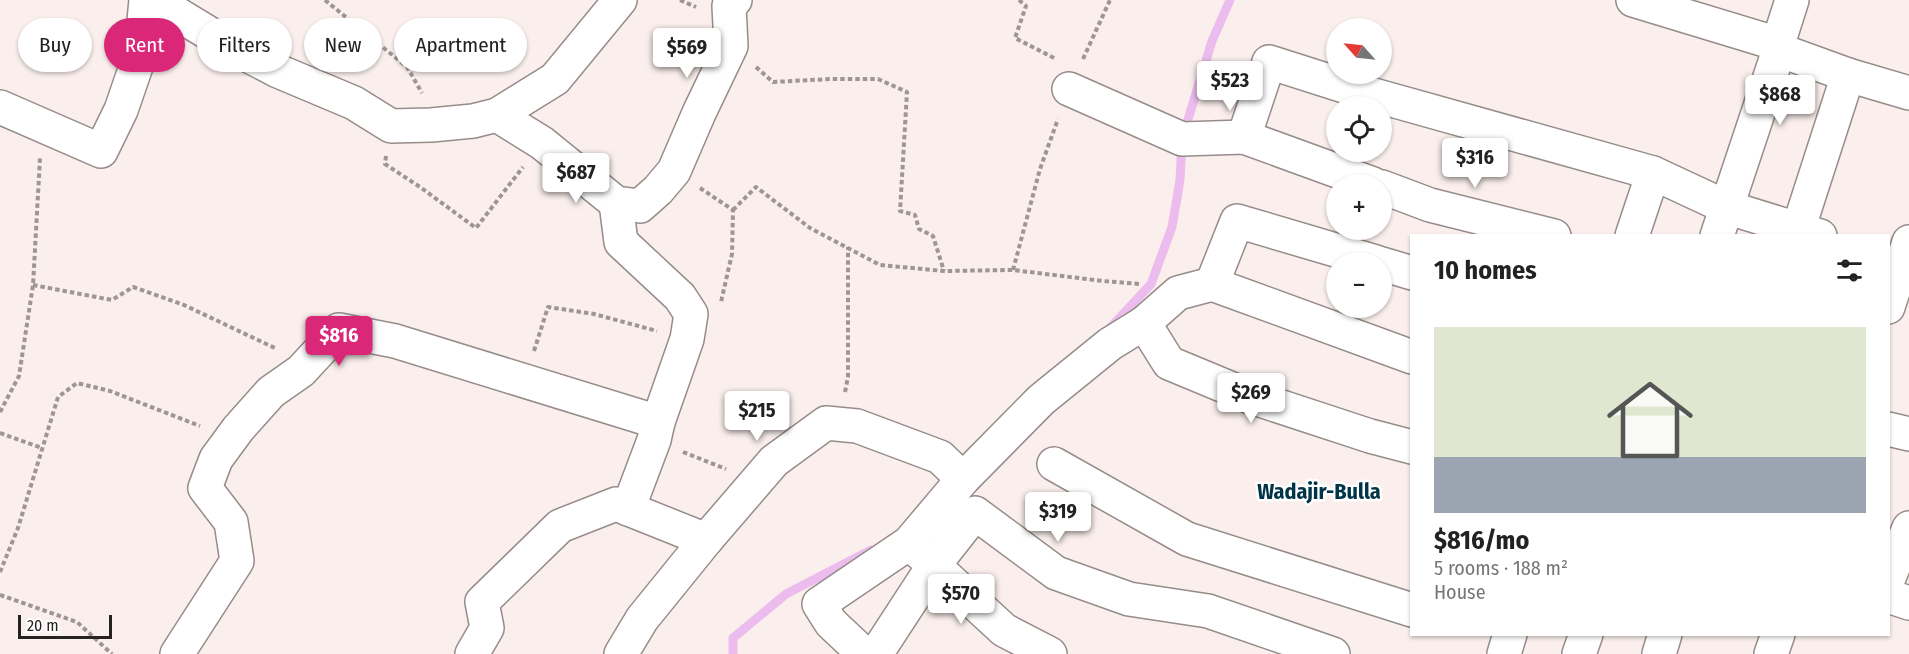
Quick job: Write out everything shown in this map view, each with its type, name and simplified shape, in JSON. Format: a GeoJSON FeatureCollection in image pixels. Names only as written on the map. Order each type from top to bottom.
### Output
{"type":"FeatureCollection","features":[{"type":"Feature","properties":{"kind":"street"},"geometry":{"type":"LineString","coordinates":[[0,107],[101,151],[121,110],[141,52],[162,2],[240,51],[278,71],[354,103],[391,126],[472,121],[497,114],[555,79],[621,0]]}},
{"type":"Feature","properties":{"kind":"street"},"geometry":{"type":"LineString","coordinates":[[497,114],[542,143],[616,203],[640,206],[674,171],[731,46],[729,6],[735,0]]}},
{"type":"Feature","properties":{"kind":"street"},"geometry":{"type":"LineString","coordinates":[[1633,0],[1715,12],[1779,47],[1848,75],[1909,93]]}},
{"type":"Feature","properties":{"kind":"street"},"geometry":{"type":"LineString","coordinates":[[1721,221],[1779,47],[1792,0]]}},
{"type":"Feature","properties":{"kind":"street"},"geometry":{"type":"LineString","coordinates":[[1244,137],[1269,62],[1363,92],[1653,173],[1721,221],[1805,233],[1848,75]]}},
{"type":"Feature","properties":{"kind":"street"},"geometry":{"type":"LineString","coordinates":[[1073,79],[1182,139],[1244,137],[1346,174]]}},
{"type":"Feature","properties":{"kind":"street"},"geometry":{"type":"LineString","coordinates":[[1633,234],[1653,173]]}},
{"type":"Feature","properties":{"kind":"street"},"geometry":{"type":"LineString","coordinates":[[1392,191],[1430,205],[1546,234]]}},
{"type":"Feature","properties":{"kind":"street"},"geometry":{"type":"LineString","coordinates":[[616,203],[621,242],[681,297],[689,326],[656,431],[628,509]]}},
{"type":"Feature","properties":{"kind":"street"},"geometry":{"type":"LineString","coordinates":[[1212,284],[1237,221],[1342,252]]}},
{"type":"Feature","properties":{"kind":"street"},"geometry":{"type":"LineString","coordinates":[[1890,300],[1902,256]]}},
{"type":"Feature","properties":{"kind":"street"},"geometry":{"type":"LineString","coordinates":[[1392,267],[1410,272]]}},
{"type":"Feature","properties":{"kind":"street"},"geometry":{"type":"LineString","coordinates":[[864,654],[831,623],[819,604],[909,543],[963,479],[1041,400],[1110,344],[1144,323],[1178,293],[1212,284],[1410,356]]}},
{"type":"Feature","properties":{"kind":"street"},"geometry":{"type":"LineString","coordinates":[[1144,323],[1169,363],[1251,397],[1370,436],[1410,446]]}},
{"type":"Feature","properties":{"kind":"street"},"geometry":{"type":"LineString","coordinates":[[177,654],[237,561],[231,522],[205,488],[216,459],[238,429],[271,392],[306,365],[339,330],[395,340],[525,380],[656,431]]}},
{"type":"Feature","properties":{"kind":"street"},"geometry":{"type":"LineString","coordinates":[[621,654],[642,619],[774,461],[826,423],[857,426],[940,457],[963,479]]}},
{"type":"Feature","properties":{"kind":"street"},"geometry":{"type":"LineString","coordinates":[[1890,430],[1909,435]]}},
{"type":"Feature","properties":{"kind":"street"},"geometry":{"type":"LineString","coordinates":[[1054,464],[1187,539],[1410,609]]}},
{"type":"Feature","properties":{"kind":"street"},"geometry":{"type":"LineString","coordinates":[[472,654],[487,628],[482,602],[560,526],[616,504],[706,540]]}},
{"type":"Feature","properties":{"kind":"street"},"geometry":{"type":"LineString","coordinates":[[876,654],[934,565],[975,513],[1056,573],[1129,599],[1208,611],[1333,654]]}},
{"type":"Feature","properties":{"kind":"street"},"geometry":{"type":"LineString","coordinates":[[1890,575],[1909,528]]}},
{"type":"Feature","properties":{"kind":"street"},"geometry":{"type":"LineString","coordinates":[[909,543],[1004,630],[1050,654]]}},
{"type":"Feature","properties":{"kind":"street"},"geometry":{"type":"LineString","coordinates":[[1890,597],[1909,603]]}},
{"type":"Feature","properties":{"kind":"street"},"geometry":{"type":"LineString","coordinates":[[1579,654],[1585,636]]}},
{"type":"Feature","properties":{"kind":"street"},"geometry":{"type":"LineString","coordinates":[[1659,654],[1664,636]]}},
{"type":"Feature","properties":{"kind":"street"},"geometry":{"type":"LineString","coordinates":[[1771,654],[1777,636]]}},
{"type":"Feature","properties":{"kind":"path"},"geometry":{"type":"LineString","coordinates":[[325,0],[407,67],[422,93],[431,125]]}},
{"type":"Feature","properties":{"kind":"path"},"geometry":{"type":"LineString","coordinates":[[680,0],[696,6],[731,46],[773,82],[878,79],[907,92],[900,211],[915,215],[919,229],[933,236],[944,271]]}},
{"type":"Feature","properties":{"kind":"path"},"geometry":{"type":"LineString","coordinates":[[1019,0],[1026,6],[1015,39],[1073,79]]}},
{"type":"Feature","properties":{"kind":"path"},"geometry":{"type":"LineString","coordinates":[[1013,270],[1040,169],[1073,79],[1110,0]]}},
{"type":"Feature","properties":{"kind":"path"},"geometry":{"type":"LineString","coordinates":[[391,126],[385,164],[476,228],[542,143]]}},
{"type":"Feature","properties":{"kind":"path"},"geometry":{"type":"LineString","coordinates":[[0,412],[19,376],[33,285],[40,153],[45,128]]}},
{"type":"Feature","properties":{"kind":"path"},"geometry":{"type":"LineString","coordinates":[[674,171],[734,210]]}},
{"type":"Feature","properties":{"kind":"path"},"geometry":{"type":"LineString","coordinates":[[525,380],[548,307],[689,326],[714,320],[722,300],[732,254],[734,210],[756,187],[810,228],[880,265],[944,271],[1013,270],[1103,281],[1151,284],[1178,293]]}},
{"type":"Feature","properties":{"kind":"path"},"geometry":{"type":"LineString","coordinates":[[836,424],[848,377],[848,248]]}},
{"type":"Feature","properties":{"kind":"path"},"geometry":{"type":"LineString","coordinates":[[33,285],[112,300],[133,287],[184,305],[256,338],[306,365]]}},
{"type":"Feature","properties":{"kind":"path"},"geometry":{"type":"LineString","coordinates":[[0,572],[18,528],[58,397],[77,383],[110,391],[214,431],[225,447]]}},
{"type":"Feature","properties":{"kind":"path"},"geometry":{"type":"LineString","coordinates":[[656,431],[757,482]]}},
{"type":"Feature","properties":{"kind":"path"},"geometry":{"type":"LineString","coordinates":[[0,433],[42,448]]}},
{"type":"Feature","properties":{"kind":"path"},"geometry":{"type":"LineString","coordinates":[[0,595],[77,622],[112,654]]}},
{"type":"Feature","properties":{"kind":"waterway"},"geometry":{"type":"LineString","coordinates":[[1110,328],[1151,284],[1172,227],[1180,180],[1182,139],[1212,41],[1230,0]]}},
{"type":"Feature","properties":{"kind":"waterway"},"geometry":{"type":"LineString","coordinates":[[733,654],[733,638],[786,594],[871,550]]}},
{"type":"Feature","properties":{"kind":"district","name":"Wadajir-Bulla"},"geometry":{"type":"Point","coordinates":[1319,491]}}]}
